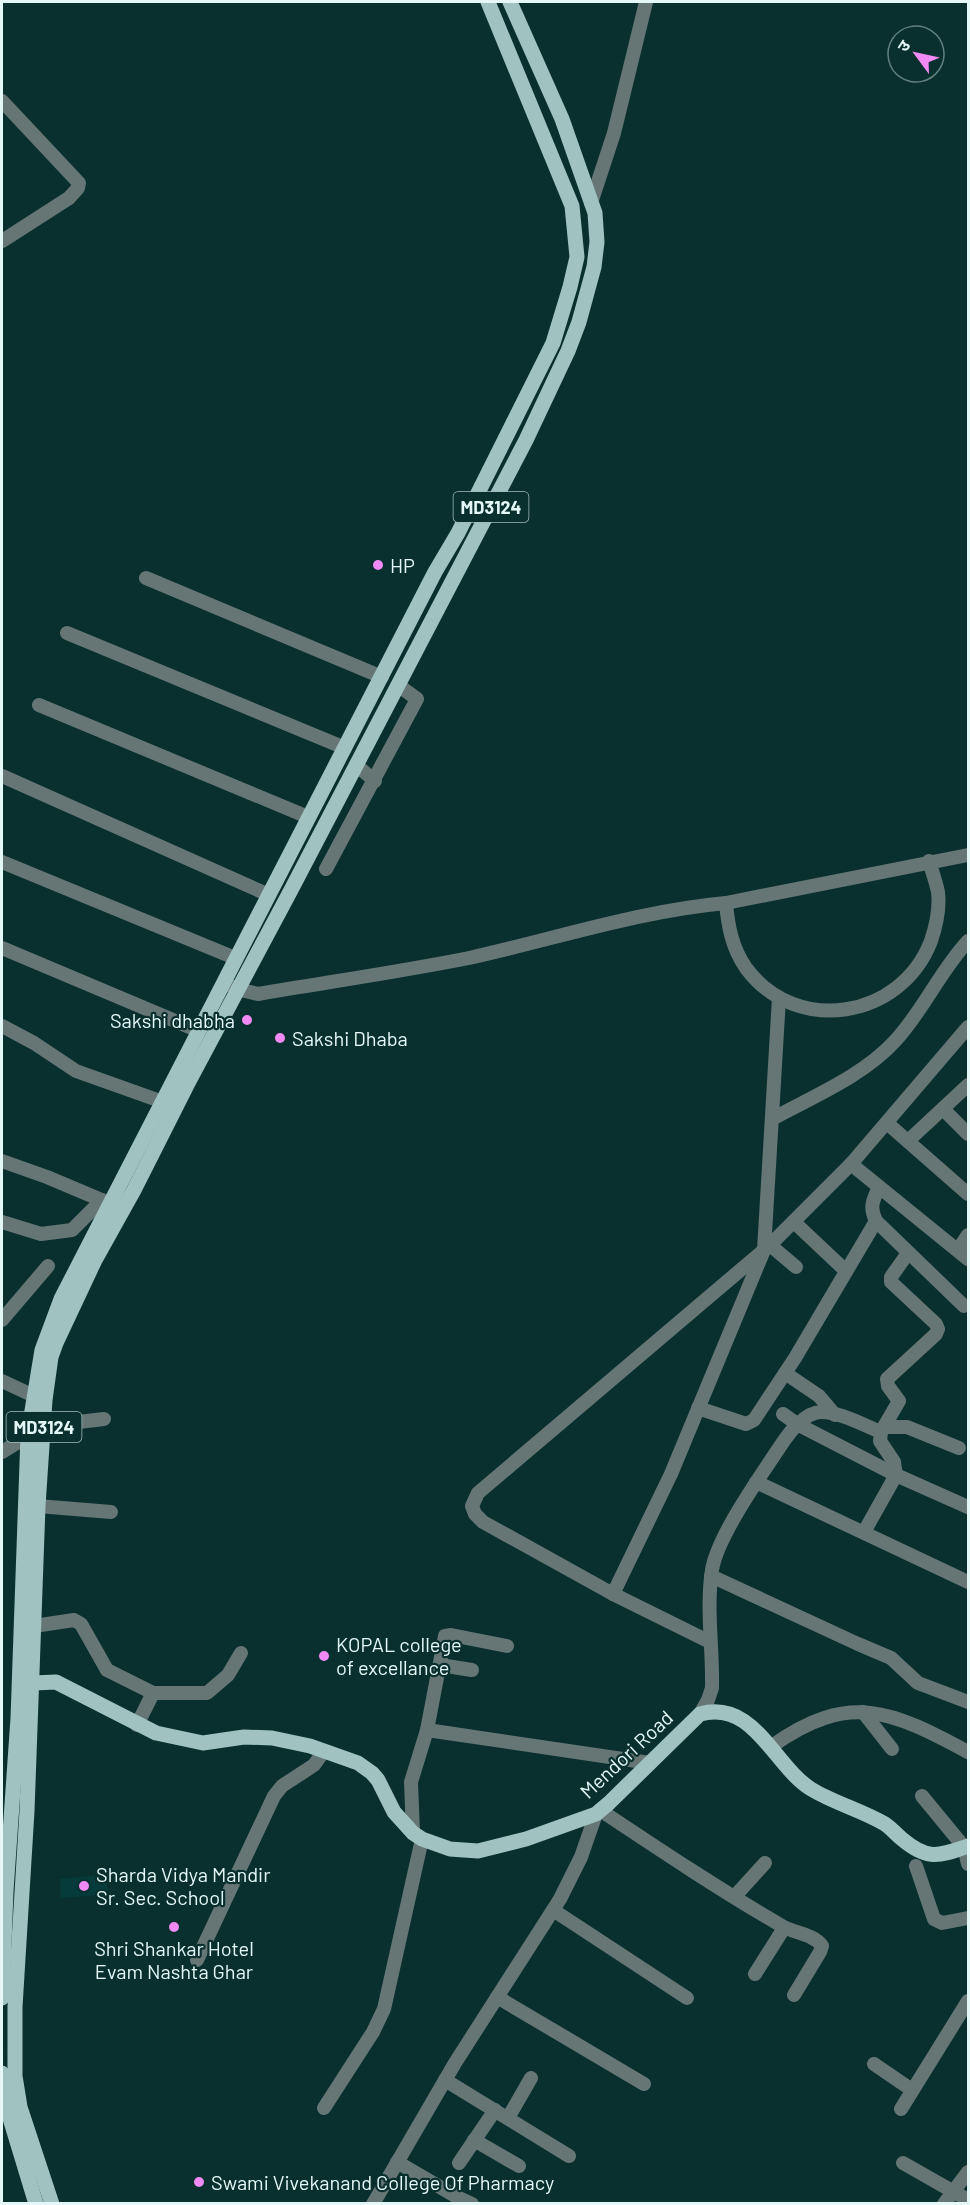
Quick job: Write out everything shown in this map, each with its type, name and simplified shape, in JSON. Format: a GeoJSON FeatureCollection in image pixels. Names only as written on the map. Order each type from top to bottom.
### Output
{"type":"FeatureCollection","features":[{"type":"Feature","properties":{"kind":"main road","name":"MD3124"},"geometry":{"type":"LineString","coordinates":[[231,986],[235,958],[435,572],[463,524],[553,343],[570,287],[577,257],[572,206],[488,2]]}},
{"type":"Feature","properties":{"kind":"main road","name":"MD3124"},"geometry":{"type":"LineString","coordinates":[[52,2204],[20,2107],[15,2076],[15,2007],[33,1683],[38,1506],[51,1357],[95,1260],[134,1190],[187,1085],[231,986],[321,833],[521,450],[579,322],[594,267],[597,242],[595,213],[562,119],[510,2]]}},
{"type":"Feature","properties":{"kind":"main road"},"geometry":{"type":"LineString","coordinates":[[332,774],[347,782]]}},
{"type":"Feature","properties":{"kind":"main road"},"geometry":{"type":"LineString","coordinates":[[2,1998],[4,1891],[18,1718],[28,1435],[42,1350],[61,1299],[107,1202],[163,1102],[199,1031],[231,986]]}},
{"type":"Feature","properties":{"kind":"main road","name":"Mendori Road"},"geometry":{"type":"LineString","coordinates":[[33,1683],[56,1682],[156,1733],[203,1743],[244,1737],[272,1738],[300,1743],[358,1764],[372,1773],[384,1788],[394,1812],[418,1836],[450,1849],[477,1851],[526,1839],[598,1812],[700,1714],[712,1711],[733,1715],[760,1734],[788,1767],[810,1788],[885,1825],[915,1850],[928,1856],[966,1846]]}},
{"type":"Feature","properties":{"kind":"main road"},"geometry":{"type":"LineString","coordinates":[[9,1838],[25,1839]]}},
{"type":"Feature","properties":{"kind":"main road"},"geometry":{"type":"LineString","coordinates":[[7,1872],[23,1872]]}},
{"type":"Feature","properties":{"kind":"main road"},"geometry":{"type":"LineString","coordinates":[[2,2073],[5,2102],[36,2204]]}},
{"type":"Feature","properties":{"kind":"street"},"geometry":{"type":"LineString","coordinates":[[591,203],[614,133],[646,2]]}},
{"type":"Feature","properties":{"kind":"street"},"geometry":{"type":"LineString","coordinates":[[2,101],[79,183],[78,188],[69,198],[2,241]]}},
{"type":"Feature","properties":{"kind":"street"},"geometry":{"type":"LineString","coordinates":[[146,578],[382,677]]}},
{"type":"Feature","properties":{"kind":"street"},"geometry":{"type":"LineString","coordinates":[[67,633],[345,748]]}},
{"type":"Feature","properties":{"kind":"street"},"geometry":{"type":"LineString","coordinates":[[326,869],[417,699],[398,685]]}},
{"type":"Feature","properties":{"kind":"street"},"geometry":{"type":"LineString","coordinates":[[39,705],[308,818]]}},
{"type":"Feature","properties":{"kind":"street"},"geometry":{"type":"LineString","coordinates":[[356,765],[375,781]]}},
{"type":"Feature","properties":{"kind":"street"},"geometry":{"type":"LineString","coordinates":[[2,776],[269,895]]}},
{"type":"Feature","properties":{"kind":"street"},"geometry":{"type":"LineString","coordinates":[[321,833],[336,851]]}},
{"type":"Feature","properties":{"kind":"street"},"geometry":{"type":"LineString","coordinates":[[231,986],[258,994],[414,968],[469,957],[613,921],[702,905],[726,903],[929,861],[969,855]]}},
{"type":"Feature","properties":{"kind":"street"},"geometry":{"type":"LineString","coordinates":[[726,903],[728,926],[735,947],[753,976],[779,998],[810,1010],[843,1011],[876,1002],[904,984],[924,958],[936,926],[938,893],[929,861]]}},
{"type":"Feature","properties":{"kind":"street"},"geometry":{"type":"LineString","coordinates":[[2,862],[235,958]]}},
{"type":"Feature","properties":{"kind":"street"},"geometry":{"type":"LineString","coordinates":[[772,1119],[860,1071],[883,1054],[914,1017],[959,951],[969,941]]}},
{"type":"Feature","properties":{"kind":"street"},"geometry":{"type":"LineString","coordinates":[[2,948],[199,1031]]}},
{"type":"Feature","properties":{"kind":"street"},"geometry":{"type":"LineString","coordinates":[[613,1594],[671,1473],[767,1247],[779,998]]}},
{"type":"Feature","properties":{"kind":"street"},"geometry":{"type":"LineString","coordinates":[[2,1026],[76,1071],[163,1102]]}},
{"type":"Feature","properties":{"kind":"street"},"geometry":{"type":"LineString","coordinates":[[710,1642],[613,1594],[483,1522],[475,1514],[472,1506],[478,1493],[794,1222],[851,1164],[969,1028]]}},
{"type":"Feature","properties":{"kind":"street"},"geometry":{"type":"LineString","coordinates":[[908,1141],[969,1085]]}},
{"type":"Feature","properties":{"kind":"street"},"geometry":{"type":"LineString","coordinates":[[943,1109],[969,1134]]}},
{"type":"Feature","properties":{"kind":"street"},"geometry":{"type":"LineString","coordinates":[[887,1123],[969,1194]]}},
{"type":"Feature","properties":{"kind":"street"},"geometry":{"type":"LineString","coordinates":[[2,1161],[107,1202]]}},
{"type":"Feature","properties":{"kind":"street"},"geometry":{"type":"LineString","coordinates":[[851,1164],[963,1254],[969,1235]]}},
{"type":"Feature","properties":{"kind":"street"},"geometry":{"type":"LineString","coordinates":[[879,1187],[871,1202],[872,1213],[876,1221],[964,1306]]}},
{"type":"Feature","properties":{"kind":"street"},"geometry":{"type":"LineString","coordinates":[[2,1222],[41,1234],[72,1230],[107,1202]]}},
{"type":"Feature","properties":{"kind":"street"},"geometry":{"type":"LineString","coordinates":[[698,1408],[750,1423],[764,1407],[786,1373],[876,1221]]}},
{"type":"Feature","properties":{"kind":"street"},"geometry":{"type":"LineString","coordinates":[[794,1222],[846,1272]]}},
{"type":"Feature","properties":{"kind":"street"},"geometry":{"type":"LineString","coordinates":[[767,1247],[796,1268]]}},
{"type":"Feature","properties":{"kind":"street"},"geometry":{"type":"LineString","coordinates":[[864,1532],[896,1475],[894,1462],[880,1441],[883,1430],[899,1401],[888,1386],[887,1379],[936,1334],[938,1329],[936,1324],[891,1282],[891,1277],[908,1253]]}},
{"type":"Feature","properties":{"kind":"street"},"geometry":{"type":"LineString","coordinates":[[2,1320],[48,1266]]}},
{"type":"Feature","properties":{"kind":"street"},"geometry":{"type":"LineString","coordinates":[[786,1373],[819,1396],[835,1415]]}},
{"type":"Feature","properties":{"kind":"street"},"geometry":{"type":"LineString","coordinates":[[2,1381],[34,1396]]}},
{"type":"Feature","properties":{"kind":"street"},"geometry":{"type":"LineString","coordinates":[[700,1714],[712,1688],[709,1598],[711,1576],[719,1550],[756,1482],[797,1424],[820,1412],[883,1430],[907,1427],[959,1448]]}},
{"type":"Feature","properties":{"kind":"street"},"geometry":{"type":"LineString","coordinates":[[783,1414],[797,1424],[896,1475],[969,1507]]}},
{"type":"Feature","properties":{"kind":"street"},"geometry":{"type":"LineString","coordinates":[[2,1452],[44,1426],[104,1419]]}},
{"type":"Feature","properties":{"kind":"street"},"geometry":{"type":"LineString","coordinates":[[756,1482],[969,1582]]}},
{"type":"Feature","properties":{"kind":"street"},"geometry":{"type":"LineString","coordinates":[[38,1506],[111,1512]]}},
{"type":"Feature","properties":{"kind":"street"},"geometry":{"type":"LineString","coordinates":[[711,1576],[891,1658],[918,1683],[969,1702]]}},
{"type":"Feature","properties":{"kind":"street"},"geometry":{"type":"LineString","coordinates":[[34,1626],[74,1620],[81,1624],[107,1670],[153,1694],[207,1693],[228,1675],[241,1653]]}},
{"type":"Feature","properties":{"kind":"street"},"geometry":{"type":"LineString","coordinates":[[324,2108],[373,2032],[384,2010],[418,1836],[411,1782],[427,1730],[444,1640],[447,1634],[507,1646]]}},
{"type":"Feature","properties":{"kind":"street"},"geometry":{"type":"LineString","coordinates":[[440,1665],[472,1670]]}},
{"type":"Feature","properties":{"kind":"street"},"geometry":{"type":"LineString","coordinates":[[137,1725],[153,1694]]}},
{"type":"Feature","properties":{"kind":"street"},"geometry":{"type":"LineString","coordinates":[[772,1746],[792,1731],[814,1720],[838,1714],[863,1712],[882,1713],[902,1720],[969,1752]]}},
{"type":"Feature","properties":{"kind":"street"},"geometry":{"type":"LineString","coordinates":[[863,1712],[892,1749]]}},
{"type":"Feature","properties":{"kind":"street"},"geometry":{"type":"LineString","coordinates":[[427,1730],[650,1763]]}},
{"type":"Feature","properties":{"kind":"street"},"geometry":{"type":"LineString","coordinates":[[197,1960],[274,1796],[282,1786],[314,1765],[324,1751]]}},
{"type":"Feature","properties":{"kind":"street"},"geometry":{"type":"LineString","coordinates":[[922,1796],[966,1846],[969,1864]]}},
{"type":"Feature","properties":{"kind":"street"},"geometry":{"type":"LineString","coordinates":[[377,2202],[397,2162],[445,2080],[553,1910],[581,1857],[598,1812],[784,1928],[818,1941],[822,1946],[794,1995]]}},
{"type":"Feature","properties":{"kind":"street"},"geometry":{"type":"LineString","coordinates":[[735,1896],[765,1863]]}},
{"type":"Feature","properties":{"kind":"street"},"geometry":{"type":"LineString","coordinates":[[916,1866],[934,1919],[942,1923],[969,1918]]}},
{"type":"Feature","properties":{"kind":"street"},"geometry":{"type":"LineString","coordinates":[[553,1910],[687,1998]]}},
{"type":"Feature","properties":{"kind":"street"},"geometry":{"type":"LineString","coordinates":[[754,1974],[784,1928]]}},
{"type":"Feature","properties":{"kind":"street"},"geometry":{"type":"LineString","coordinates":[[497,1997],[644,2084]]}},
{"type":"Feature","properties":{"kind":"street"},"geometry":{"type":"LineString","coordinates":[[901,2109],[969,2001]]}},
{"type":"Feature","properties":{"kind":"street"},"geometry":{"type":"LineString","coordinates":[[874,2064],[912,2090]]}},
{"type":"Feature","properties":{"kind":"street"},"geometry":{"type":"LineString","coordinates":[[508,2118],[531,2078]]}},
{"type":"Feature","properties":{"kind":"street"},"geometry":{"type":"LineString","coordinates":[[445,2080],[569,2156]]}},
{"type":"Feature","properties":{"kind":"street"},"geometry":{"type":"LineString","coordinates":[[459,2163],[495,2110]]}},
{"type":"Feature","properties":{"kind":"street"},"geometry":{"type":"LineString","coordinates":[[474,2140],[519,2166]]}},
{"type":"Feature","properties":{"kind":"street"},"geometry":{"type":"LineString","coordinates":[[397,2162],[472,2204]]}},
{"type":"Feature","properties":{"kind":"street"},"geometry":{"type":"LineString","coordinates":[[903,2163],[969,2200]]}},
{"type":"Feature","properties":{"kind":"street"},"geometry":{"type":"LineString","coordinates":[[944,2204],[969,2172]]}},
{"type":"Feature","properties":{"kind":"shaded area","name":"Sharda Vidya Mandir Sr. Sec. School"},"geometry":{"type":"Polygon","coordinates":[[[106,1875],[108,1894],[61,1898],[60,1879],[106,1875]]]}},
{"type":"Feature","properties":{"kind":"place","name":"HP"},"geometry":{"type":"Point","coordinates":[378,565]}},
{"type":"Feature","properties":{"kind":"place","name":"Sakshi dhabha"},"geometry":{"type":"Point","coordinates":[247,1020]}},
{"type":"Feature","properties":{"kind":"place","name":"Sakshi Dhaba"},"geometry":{"type":"Point","coordinates":[280,1038]}},
{"type":"Feature","properties":{"kind":"place","name":"KOPAL college of excellance"},"geometry":{"type":"Point","coordinates":[324,1656]}},
{"type":"Feature","properties":{"kind":"place","name":"Sharda Vidya Mandir Sr. Sec. School"},"geometry":{"type":"Point","coordinates":[84,1886]}},
{"type":"Feature","properties":{"kind":"place","name":"Shri Shankar Hotel Evam Nashta Ghar"},"geometry":{"type":"Point","coordinates":[174,1927]}},
{"type":"Feature","properties":{"kind":"place","name":"Swami Vivekanand College Of Pharmacy"},"geometry":{"type":"Point","coordinates":[199,2182]}}]}
